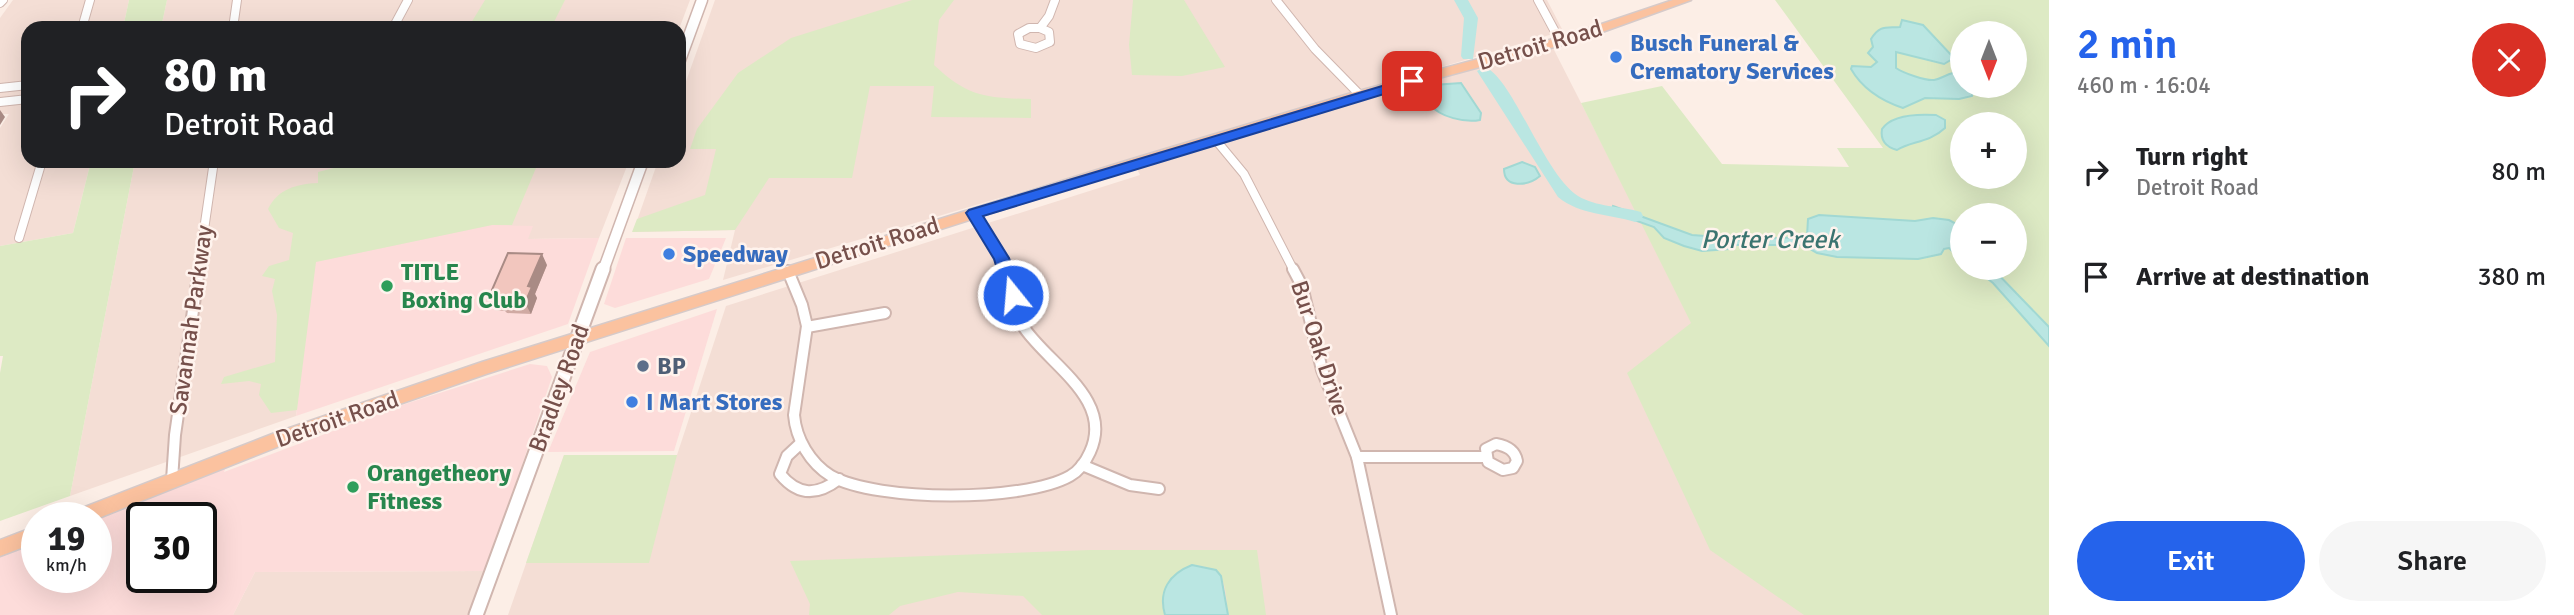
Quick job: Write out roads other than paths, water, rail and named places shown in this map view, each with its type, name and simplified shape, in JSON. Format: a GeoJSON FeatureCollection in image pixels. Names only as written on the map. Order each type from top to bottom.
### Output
{"type":"FeatureCollection","features":[{"type":"Feature","properties":{"kind":"main road","name":"Detroit Road"},"geometry":{"type":"LineString","coordinates":[[112,504],[321,424],[788,271],[1360,95],[1560,41],[1685,0]]}},
{"type":"Feature","properties":{"kind":"main road"},"geometry":{"type":"LineString","coordinates":[[0,548],[21,540]]}},
{"type":"Feature","properties":{"kind":"street"},"geometry":{"type":"LineString","coordinates":[[84,21],[90,0]]}},
{"type":"Feature","properties":{"kind":"street"},"geometry":{"type":"LineString","coordinates":[[234,21],[237,0]]}},
{"type":"Feature","properties":{"kind":"street"},"geometry":{"type":"LineString","coordinates":[[398,21],[408,0]]}},
{"type":"Feature","properties":{"kind":"street"},"geometry":{"type":"LineString","coordinates":[[686,44],[702,0]]}},
{"type":"Feature","properties":{"kind":"street"},"geometry":{"type":"LineString","coordinates":[[1040,28],[1049,16],[1055,0]]}},
{"type":"Feature","properties":{"kind":"street"},"geometry":{"type":"LineString","coordinates":[[1276,0],[1315,49],[1360,95]]}},
{"type":"Feature","properties":{"kind":"street"},"geometry":{"type":"LineString","coordinates":[[1538,0],[1560,41]]}},
{"type":"Feature","properties":{"kind":"street"},"geometry":{"type":"LineString","coordinates":[[0,88],[21,86]]}},
{"type":"Feature","properties":{"kind":"street"},"geometry":{"type":"LineString","coordinates":[[0,102],[21,100]]}},
{"type":"Feature","properties":{"kind":"street","name":"Bur Oak Drive"},"geometry":{"type":"LineString","coordinates":[[1215,139],[1244,174],[1299,280],[1322,370],[1357,457],[1391,615]]}},
{"type":"Feature","properties":{"kind":"street"},"geometry":{"type":"LineString","coordinates":[[19,238],[40,168]]}},
{"type":"Feature","properties":{"kind":"street","name":"Savannah Parkway"},"geometry":{"type":"LineString","coordinates":[[172,480],[176,423],[213,168]]}},
{"type":"Feature","properties":{"kind":"street","name":"Bradley Road"},"geometry":{"type":"LineString","coordinates":[[476,615],[640,168]]}},
{"type":"Feature","properties":{"kind":"street"},"geometry":{"type":"LineString","coordinates":[[788,271],[807,327],[794,409],[797,438],[813,459],[833,477],[857,485],[933,497],[1032,491],[1072,476],[1092,447],[1096,421],[1084,397],[1024,327],[1002,258],[974,213]]}},
{"type":"Feature","properties":{"kind":"street"},"geometry":{"type":"LineString","coordinates":[[807,327],[885,313]]}},
{"type":"Feature","properties":{"kind":"street"},"geometry":{"type":"LineString","coordinates":[[801,443],[785,457],[780,474],[785,481],[796,491],[807,494],[827,490],[839,479]]}},
{"type":"Feature","properties":{"kind":"street"},"geometry":{"type":"LineString","coordinates":[[1357,457],[1486,457]]}},
{"type":"Feature","properties":{"kind":"street"},"geometry":{"type":"LineString","coordinates":[[1082,465],[1118,481],[1159,489]]}},
{"type":"Feature","properties":{"kind":"water"},"geometry":{"type":"Polygon","coordinates":[[[1902,20],[1923,25],[1950,54],[1950,60],[1944,64],[1896,52],[1896,68],[1930,80],[1950,74],[1950,98],[1963,98],[1959,99],[1925,98],[1903,108],[1880,98],[1861,82],[1851,69],[1852,66],[1871,67],[1877,62],[1868,53],[1873,47],[1871,39],[1880,29],[1900,27],[1902,20]]]}},
{"type":"Feature","properties":{"kind":"water"},"geometry":{"type":"Polygon","coordinates":[[[1461,83],[1481,113],[1480,120],[1453,118],[1440,113],[1431,105],[1433,85],[1461,83]]]}},
{"type":"Feature","properties":{"kind":"water"},"geometry":{"type":"Polygon","coordinates":[[[1914,115],[1936,115],[1945,120],[1945,128],[1933,136],[1897,150],[1883,140],[1882,129],[1892,120],[1914,115]]]}},
{"type":"Feature","properties":{"kind":"water"},"geometry":{"type":"Polygon","coordinates":[[[1522,162],[1535,167],[1540,176],[1529,182],[1512,183],[1505,175],[1504,169],[1522,162]]]}},
{"type":"Feature","properties":{"kind":"water"},"geometry":{"type":"Polygon","coordinates":[[[1613,206],[1692,235],[1728,240],[1804,237],[1807,236],[1808,219],[1819,215],[1915,221],[1933,218],[1950,221],[1950,249],[1944,249],[1941,254],[1918,259],[1837,257],[1817,253],[1803,245],[1733,245],[1729,249],[1702,251],[1664,238],[1654,227],[1612,212],[1613,206]]]}},
{"type":"Feature","properties":{"kind":"water"},"geometry":{"type":"Polygon","coordinates":[[[1989,280],[2004,280],[2049,327],[2049,346],[1989,280]]]}},
{"type":"Feature","properties":{"kind":"water"},"geometry":{"type":"Polygon","coordinates":[[[1192,565],[1216,570],[1221,576],[1228,615],[1165,615],[1163,598],[1167,584],[1177,573],[1192,565]]]}},
{"type":"Feature","properties":{"kind":"waterway","name":"Porter Creek"},"geometry":{"type":"LineString","coordinates":[[1461,0],[1471,18],[1468,56]]}},
{"type":"Feature","properties":{"kind":"waterway","name":"Porter Creek"},"geometry":{"type":"LineString","coordinates":[[1484,71],[1496,86],[1543,166],[1564,193],[1572,200],[1587,206],[1635,216]]}},
{"type":"Feature","properties":{"kind":"place","name":"Busch Funeral & Crematory Services"},"geometry":{"type":"Point","coordinates":[1616,57]}},
{"type":"Feature","properties":{"kind":"place","name":"Speedway"},"geometry":{"type":"Point","coordinates":[669,254]}},
{"type":"Feature","properties":{"kind":"place","name":"TITLE Boxing Club"},"geometry":{"type":"Point","coordinates":[387,286]}},
{"type":"Feature","properties":{"kind":"place","name":"BP"},"geometry":{"type":"Point","coordinates":[643,366]}},
{"type":"Feature","properties":{"kind":"place","name":"I Mart Stores"},"geometry":{"type":"Point","coordinates":[632,402]}},
{"type":"Feature","properties":{"kind":"place","name":"Orangetheory Fitness"},"geometry":{"type":"Point","coordinates":[353,487]}}]}
